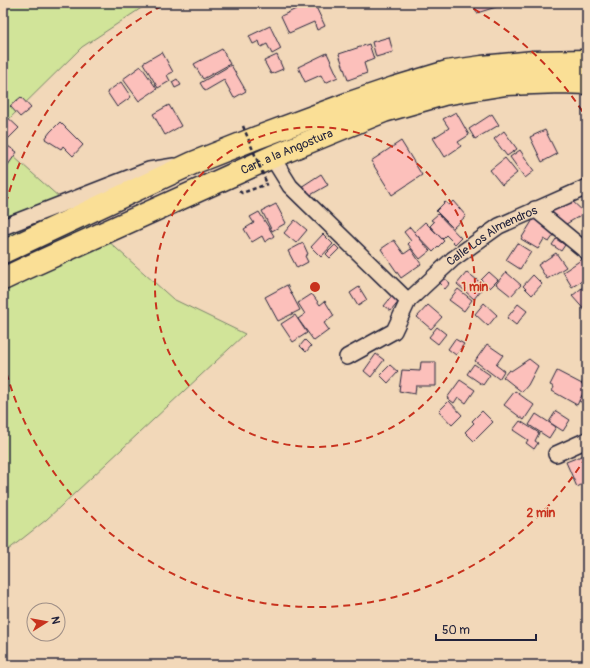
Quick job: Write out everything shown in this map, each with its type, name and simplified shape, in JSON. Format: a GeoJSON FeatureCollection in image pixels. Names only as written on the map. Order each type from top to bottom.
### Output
{"type":"FeatureCollection","features":[{"type":"Feature","properties":{"kind":"main road","name":"Carr. a la Angostura"},"geometry":{"type":"LineString","coordinates":[[3,252],[192,163],[350,103],[394,88],[447,72],[482,67],[534,62],[587,61]]}},
{"type":"Feature","properties":{"kind":"main road","name":"Carr. a la Angostura"},"geometry":{"type":"LineString","coordinates":[[3,279],[272,158],[384,111],[444,94],[506,84],[561,82],[587,83]]}},
{"type":"Feature","properties":{"kind":"street"},"geometry":{"type":"LineString","coordinates":[[272,158],[290,186],[408,301],[394,331],[347,357]]}},
{"type":"Feature","properties":{"kind":"street"},"geometry":{"type":"LineString","coordinates":[[3,227],[149,170],[192,163]]}},
{"type":"Feature","properties":{"kind":"street","name":"Calle Los Almendros"},"geometry":{"type":"LineString","coordinates":[[408,301],[453,259],[499,226],[587,187]]}},
{"type":"Feature","properties":{"kind":"street"},"geometry":{"type":"LineString","coordinates":[[535,209],[587,252]]}},
{"type":"Feature","properties":{"kind":"street"},"geometry":{"type":"LineString","coordinates":[[556,454],[587,440]]}},
{"type":"Feature","properties":{"kind":"path"},"geometry":{"type":"LineString","coordinates":[[243,126],[267,184],[248,191]]}},
{"type":"Feature","properties":{"kind":"green space"},"geometry":{"type":"Polygon","coordinates":[[[3,3],[149,3],[82,47],[3,125],[3,3]]]}},
{"type":"Feature","properties":{"kind":"green space"},"geometry":{"type":"Polygon","coordinates":[[[3,147],[173,299],[245,334],[46,520],[3,554],[3,147]]]}},
{"type":"Feature","properties":{"kind":"building"},"geometry":{"type":"Polygon","coordinates":[[[309,3],[314,3],[325,26],[317,30],[314,22],[289,33],[281,16],[309,3]]]}},
{"type":"Feature","properties":{"kind":"building"},"geometry":{"type":"Polygon","coordinates":[[[473,3],[494,3],[496,7],[477,13],[473,3]]]}},
{"type":"Feature","properties":{"kind":"building"},"geometry":{"type":"Polygon","coordinates":[[[270,26],[281,49],[272,54],[267,44],[261,47],[259,41],[253,44],[249,36],[270,26]]]}},
{"type":"Feature","properties":{"kind":"building"},"geometry":{"type":"Polygon","coordinates":[[[389,37],[393,52],[376,57],[372,42],[389,37]]]}},
{"type":"Feature","properties":{"kind":"building"},"geometry":{"type":"Polygon","coordinates":[[[369,44],[374,59],[364,63],[367,73],[348,80],[339,54],[369,44]]]}},
{"type":"Feature","properties":{"kind":"building"},"geometry":{"type":"Polygon","coordinates":[[[222,49],[230,64],[203,79],[194,64],[222,49]]]}},
{"type":"Feature","properties":{"kind":"building"},"geometry":{"type":"Polygon","coordinates":[[[162,52],[173,72],[167,75],[170,81],[158,88],[143,63],[162,52]]]}},
{"type":"Feature","properties":{"kind":"building"},"geometry":{"type":"Polygon","coordinates":[[[327,53],[338,77],[325,83],[321,75],[305,82],[298,67],[327,53]]]}},
{"type":"Feature","properties":{"kind":"building"},"geometry":{"type":"Polygon","coordinates":[[[277,55],[283,69],[271,74],[264,61],[277,55]]]}},
{"type":"Feature","properties":{"kind":"building"},"geometry":{"type":"Polygon","coordinates":[[[231,65],[246,91],[234,98],[224,80],[205,91],[200,83],[231,65]]]}},
{"type":"Feature","properties":{"kind":"building"},"geometry":{"type":"Polygon","coordinates":[[[141,66],[157,89],[139,101],[123,79],[141,66]]]}},
{"type":"Feature","properties":{"kind":"building"},"geometry":{"type":"Polygon","coordinates":[[[177,79],[181,85],[175,88],[172,82],[177,79]]]}},
{"type":"Feature","properties":{"kind":"building"},"geometry":{"type":"Polygon","coordinates":[[[121,82],[131,97],[117,107],[107,92],[121,82]]]}},
{"type":"Feature","properties":{"kind":"building"},"geometry":{"type":"Polygon","coordinates":[[[21,97],[31,108],[20,117],[10,106],[21,97]]]}},
{"type":"Feature","properties":{"kind":"building"},"geometry":{"type":"Polygon","coordinates":[[[169,105],[181,126],[165,135],[153,114],[169,105]]]}},
{"type":"Feature","properties":{"kind":"building"},"geometry":{"type":"Polygon","coordinates":[[[456,112],[469,135],[458,142],[461,146],[445,157],[433,138],[449,128],[443,119],[456,112]]]}},
{"type":"Feature","properties":{"kind":"building"},"geometry":{"type":"Polygon","coordinates":[[[4,114],[19,128],[7,140],[3,136],[4,114]]]}},
{"type":"Feature","properties":{"kind":"building"},"geometry":{"type":"Polygon","coordinates":[[[492,114],[499,125],[475,139],[469,129],[492,114]]]}},
{"type":"Feature","properties":{"kind":"building"},"geometry":{"type":"Polygon","coordinates":[[[60,122],[83,145],[73,156],[63,146],[61,149],[45,139],[60,122]]]}},
{"type":"Feature","properties":{"kind":"building"},"geometry":{"type":"Polygon","coordinates":[[[545,130],[557,154],[542,162],[530,137],[545,130]]]}},
{"type":"Feature","properties":{"kind":"building"},"geometry":{"type":"Polygon","coordinates":[[[504,131],[517,149],[507,156],[494,139],[504,131]]]}},
{"type":"Feature","properties":{"kind":"building"},"geometry":{"type":"Polygon","coordinates":[[[401,141],[422,175],[392,195],[371,161],[401,141]]]}},
{"type":"Feature","properties":{"kind":"building"},"geometry":{"type":"Polygon","coordinates":[[[3,143],[17,152],[8,165],[3,161],[3,143]]]}},
{"type":"Feature","properties":{"kind":"building"},"geometry":{"type":"Polygon","coordinates":[[[520,150],[534,171],[525,178],[510,157],[520,150]]]}},
{"type":"Feature","properties":{"kind":"building"},"geometry":{"type":"Polygon","coordinates":[[[505,158],[517,173],[502,185],[490,170],[505,158]]]}},
{"type":"Feature","properties":{"kind":"building"},"geometry":{"type":"Polygon","coordinates":[[[321,174],[328,185],[307,197],[301,187],[321,174]]]}},
{"type":"Feature","properties":{"kind":"building"},"geometry":{"type":"Polygon","coordinates":[[[570,199],[585,213],[561,227],[547,213],[570,199]]]}},
{"type":"Feature","properties":{"kind":"building"},"geometry":{"type":"Polygon","coordinates":[[[453,201],[466,216],[453,228],[436,211],[445,202],[449,205],[453,201]]]}},
{"type":"Feature","properties":{"kind":"building"},"geometry":{"type":"Polygon","coordinates":[[[276,204],[286,223],[272,231],[262,211],[276,204]]]}},
{"type":"Feature","properties":{"kind":"building"},"geometry":{"type":"Polygon","coordinates":[[[259,212],[274,236],[265,242],[262,236],[252,242],[244,229],[254,223],[250,217],[259,212]]]}},
{"type":"Feature","properties":{"kind":"building"},"geometry":{"type":"Polygon","coordinates":[[[438,214],[461,238],[455,244],[446,235],[442,239],[430,226],[434,222],[431,220],[438,214]]]}},
{"type":"Feature","properties":{"kind":"building"},"geometry":{"type":"Polygon","coordinates":[[[534,218],[556,232],[549,242],[544,239],[538,249],[521,239],[534,218]]]}},
{"type":"Feature","properties":{"kind":"building"},"geometry":{"type":"Polygon","coordinates":[[[295,220],[307,230],[296,243],[284,233],[295,220]]]}},
{"type":"Feature","properties":{"kind":"building"},"geometry":{"type":"Polygon","coordinates":[[[425,222],[444,241],[433,252],[414,232],[425,222]]]}},
{"type":"Feature","properties":{"kind":"building"},"geometry":{"type":"Polygon","coordinates":[[[410,227],[430,251],[420,259],[408,244],[411,241],[404,232],[410,227]]]}},
{"type":"Feature","properties":{"kind":"building"},"geometry":{"type":"Polygon","coordinates":[[[323,234],[333,244],[321,257],[311,247],[323,234]]]}},
{"type":"Feature","properties":{"kind":"building"},"geometry":{"type":"Polygon","coordinates":[[[556,239],[565,245],[561,251],[552,245],[556,239]]]}},
{"type":"Feature","properties":{"kind":"building"},"geometry":{"type":"Polygon","coordinates":[[[394,240],[404,254],[411,249],[421,264],[401,278],[381,249],[394,240]]]}},
{"type":"Feature","properties":{"kind":"building"},"geometry":{"type":"Polygon","coordinates":[[[303,243],[308,254],[305,256],[308,262],[297,268],[288,251],[303,243]]]}},
{"type":"Feature","properties":{"kind":"building"},"geometry":{"type":"Polygon","coordinates":[[[517,243],[531,252],[520,269],[506,260],[517,243]]]}},
{"type":"Feature","properties":{"kind":"building"},"geometry":{"type":"Polygon","coordinates":[[[335,245],[339,249],[330,258],[326,254],[335,245]]]}},
{"type":"Feature","properties":{"kind":"building"},"geometry":{"type":"Polygon","coordinates":[[[556,253],[566,267],[547,279],[538,265],[556,253]]]}},
{"type":"Feature","properties":{"kind":"building"},"geometry":{"type":"Polygon","coordinates":[[[584,258],[587,262],[587,278],[572,287],[563,272],[584,258]]]}},
{"type":"Feature","properties":{"kind":"building"},"geometry":{"type":"Polygon","coordinates":[[[467,272],[482,284],[479,288],[481,290],[474,299],[457,284],[467,272]]]}},
{"type":"Feature","properties":{"kind":"building"},"geometry":{"type":"Polygon","coordinates":[[[489,272],[498,280],[490,288],[481,280],[489,272]]]}},
{"type":"Feature","properties":{"kind":"building"},"geometry":{"type":"Polygon","coordinates":[[[506,272],[521,285],[511,296],[496,284],[506,272]]]}},
{"type":"Feature","properties":{"kind":"building"},"geometry":{"type":"Polygon","coordinates":[[[533,275],[542,284],[532,295],[523,286],[533,275]]]}},
{"type":"Feature","properties":{"kind":"building"},"geometry":{"type":"Polygon","coordinates":[[[444,278],[450,283],[445,289],[439,283],[444,278]]]}},
{"type":"Feature","properties":{"kind":"building"},"geometry":{"type":"Polygon","coordinates":[[[287,285],[300,310],[278,321],[265,297],[287,285]]]}},
{"type":"Feature","properties":{"kind":"building"},"geometry":{"type":"Polygon","coordinates":[[[359,287],[367,300],[358,306],[350,293],[359,287]]]}},
{"type":"Feature","properties":{"kind":"building"},"geometry":{"type":"Polygon","coordinates":[[[583,287],[587,291],[587,313],[572,296],[583,287]]]}},
{"type":"Feature","properties":{"kind":"building"},"geometry":{"type":"Polygon","coordinates":[[[458,289],[472,300],[464,311],[449,300],[458,289]]]}},
{"type":"Feature","properties":{"kind":"building"},"geometry":{"type":"Polygon","coordinates":[[[312,294],[320,305],[325,301],[334,316],[324,323],[329,330],[314,341],[298,319],[305,314],[298,303],[312,294]]]}},
{"type":"Feature","properties":{"kind":"building"},"geometry":{"type":"Polygon","coordinates":[[[393,295],[400,300],[391,311],[384,306],[393,295]]]}},
{"type":"Feature","properties":{"kind":"building"},"geometry":{"type":"Polygon","coordinates":[[[484,303],[497,315],[488,326],[475,314],[484,303]]]}},
{"type":"Feature","properties":{"kind":"building"},"geometry":{"type":"Polygon","coordinates":[[[518,304],[527,311],[516,325],[507,318],[518,304]]]}},
{"type":"Feature","properties":{"kind":"building"},"geometry":{"type":"Polygon","coordinates":[[[428,305],[442,317],[431,329],[417,317],[428,305]]]}},
{"type":"Feature","properties":{"kind":"building"},"geometry":{"type":"Polygon","coordinates":[[[295,315],[307,333],[293,342],[281,324],[295,315]]]}},
{"type":"Feature","properties":{"kind":"building"},"geometry":{"type":"Polygon","coordinates":[[[437,327],[446,334],[438,344],[429,337],[437,327]]]}},
{"type":"Feature","properties":{"kind":"building"},"geometry":{"type":"Polygon","coordinates":[[[455,339],[464,344],[456,355],[448,349],[455,339]]]}},
{"type":"Feature","properties":{"kind":"building"},"geometry":{"type":"Polygon","coordinates":[[[305,340],[311,346],[306,352],[300,346],[305,340]]]}},
{"type":"Feature","properties":{"kind":"building"},"geometry":{"type":"Polygon","coordinates":[[[487,344],[503,355],[496,365],[504,371],[499,379],[475,361],[487,344]]]}},
{"type":"Feature","properties":{"kind":"building"},"geometry":{"type":"Polygon","coordinates":[[[376,354],[384,360],[371,377],[364,371],[376,354]]]}},
{"type":"Feature","properties":{"kind":"building"},"geometry":{"type":"Polygon","coordinates":[[[529,359],[538,366],[528,385],[522,392],[503,377],[509,370],[511,371],[529,359]]]}},
{"type":"Feature","properties":{"kind":"building"},"geometry":{"type":"Polygon","coordinates":[[[421,362],[436,362],[436,386],[416,386],[415,394],[399,391],[402,370],[420,371],[421,362]]]}},
{"type":"Feature","properties":{"kind":"building"},"geometry":{"type":"Polygon","coordinates":[[[474,364],[490,375],[483,385],[467,374],[474,364]]]}},
{"type":"Feature","properties":{"kind":"building"},"geometry":{"type":"Polygon","coordinates":[[[390,365],[398,372],[388,383],[380,375],[390,365]]]}},
{"type":"Feature","properties":{"kind":"building"},"geometry":{"type":"Polygon","coordinates":[[[557,371],[582,384],[583,381],[587,383],[587,386],[577,405],[552,391],[554,387],[550,385],[557,371]]]}},
{"type":"Feature","properties":{"kind":"building"},"geometry":{"type":"Polygon","coordinates":[[[460,380],[475,390],[466,403],[458,397],[454,403],[447,398],[460,380]]]}},
{"type":"Feature","properties":{"kind":"building"},"geometry":{"type":"Polygon","coordinates":[[[587,386],[587,400],[585,404],[579,401],[587,386]]]}},
{"type":"Feature","properties":{"kind":"building"},"geometry":{"type":"Polygon","coordinates":[[[515,391],[534,405],[524,420],[504,405],[515,391]]]}},
{"type":"Feature","properties":{"kind":"building"},"geometry":{"type":"Polygon","coordinates":[[[449,401],[462,415],[452,425],[439,411],[449,401]]]}},
{"type":"Feature","properties":{"kind":"building"},"geometry":{"type":"Polygon","coordinates":[[[482,411],[493,422],[474,441],[465,432],[474,423],[472,421],[482,411]]]}},
{"type":"Feature","properties":{"kind":"building"},"geometry":{"type":"Polygon","coordinates":[[[556,411],[570,420],[563,431],[549,422],[556,411]]]}},
{"type":"Feature","properties":{"kind":"building"},"geometry":{"type":"Polygon","coordinates":[[[536,414],[556,427],[549,438],[529,425],[536,414]]]}},
{"type":"Feature","properties":{"kind":"building"},"geometry":{"type":"Polygon","coordinates":[[[520,421],[539,433],[535,441],[538,443],[534,449],[526,443],[528,440],[513,430],[520,421]]]}},
{"type":"Feature","properties":{"kind":"building"},"geometry":{"type":"Polygon","coordinates":[[[584,455],[587,463],[587,482],[577,487],[566,462],[584,455]]]}}]}
